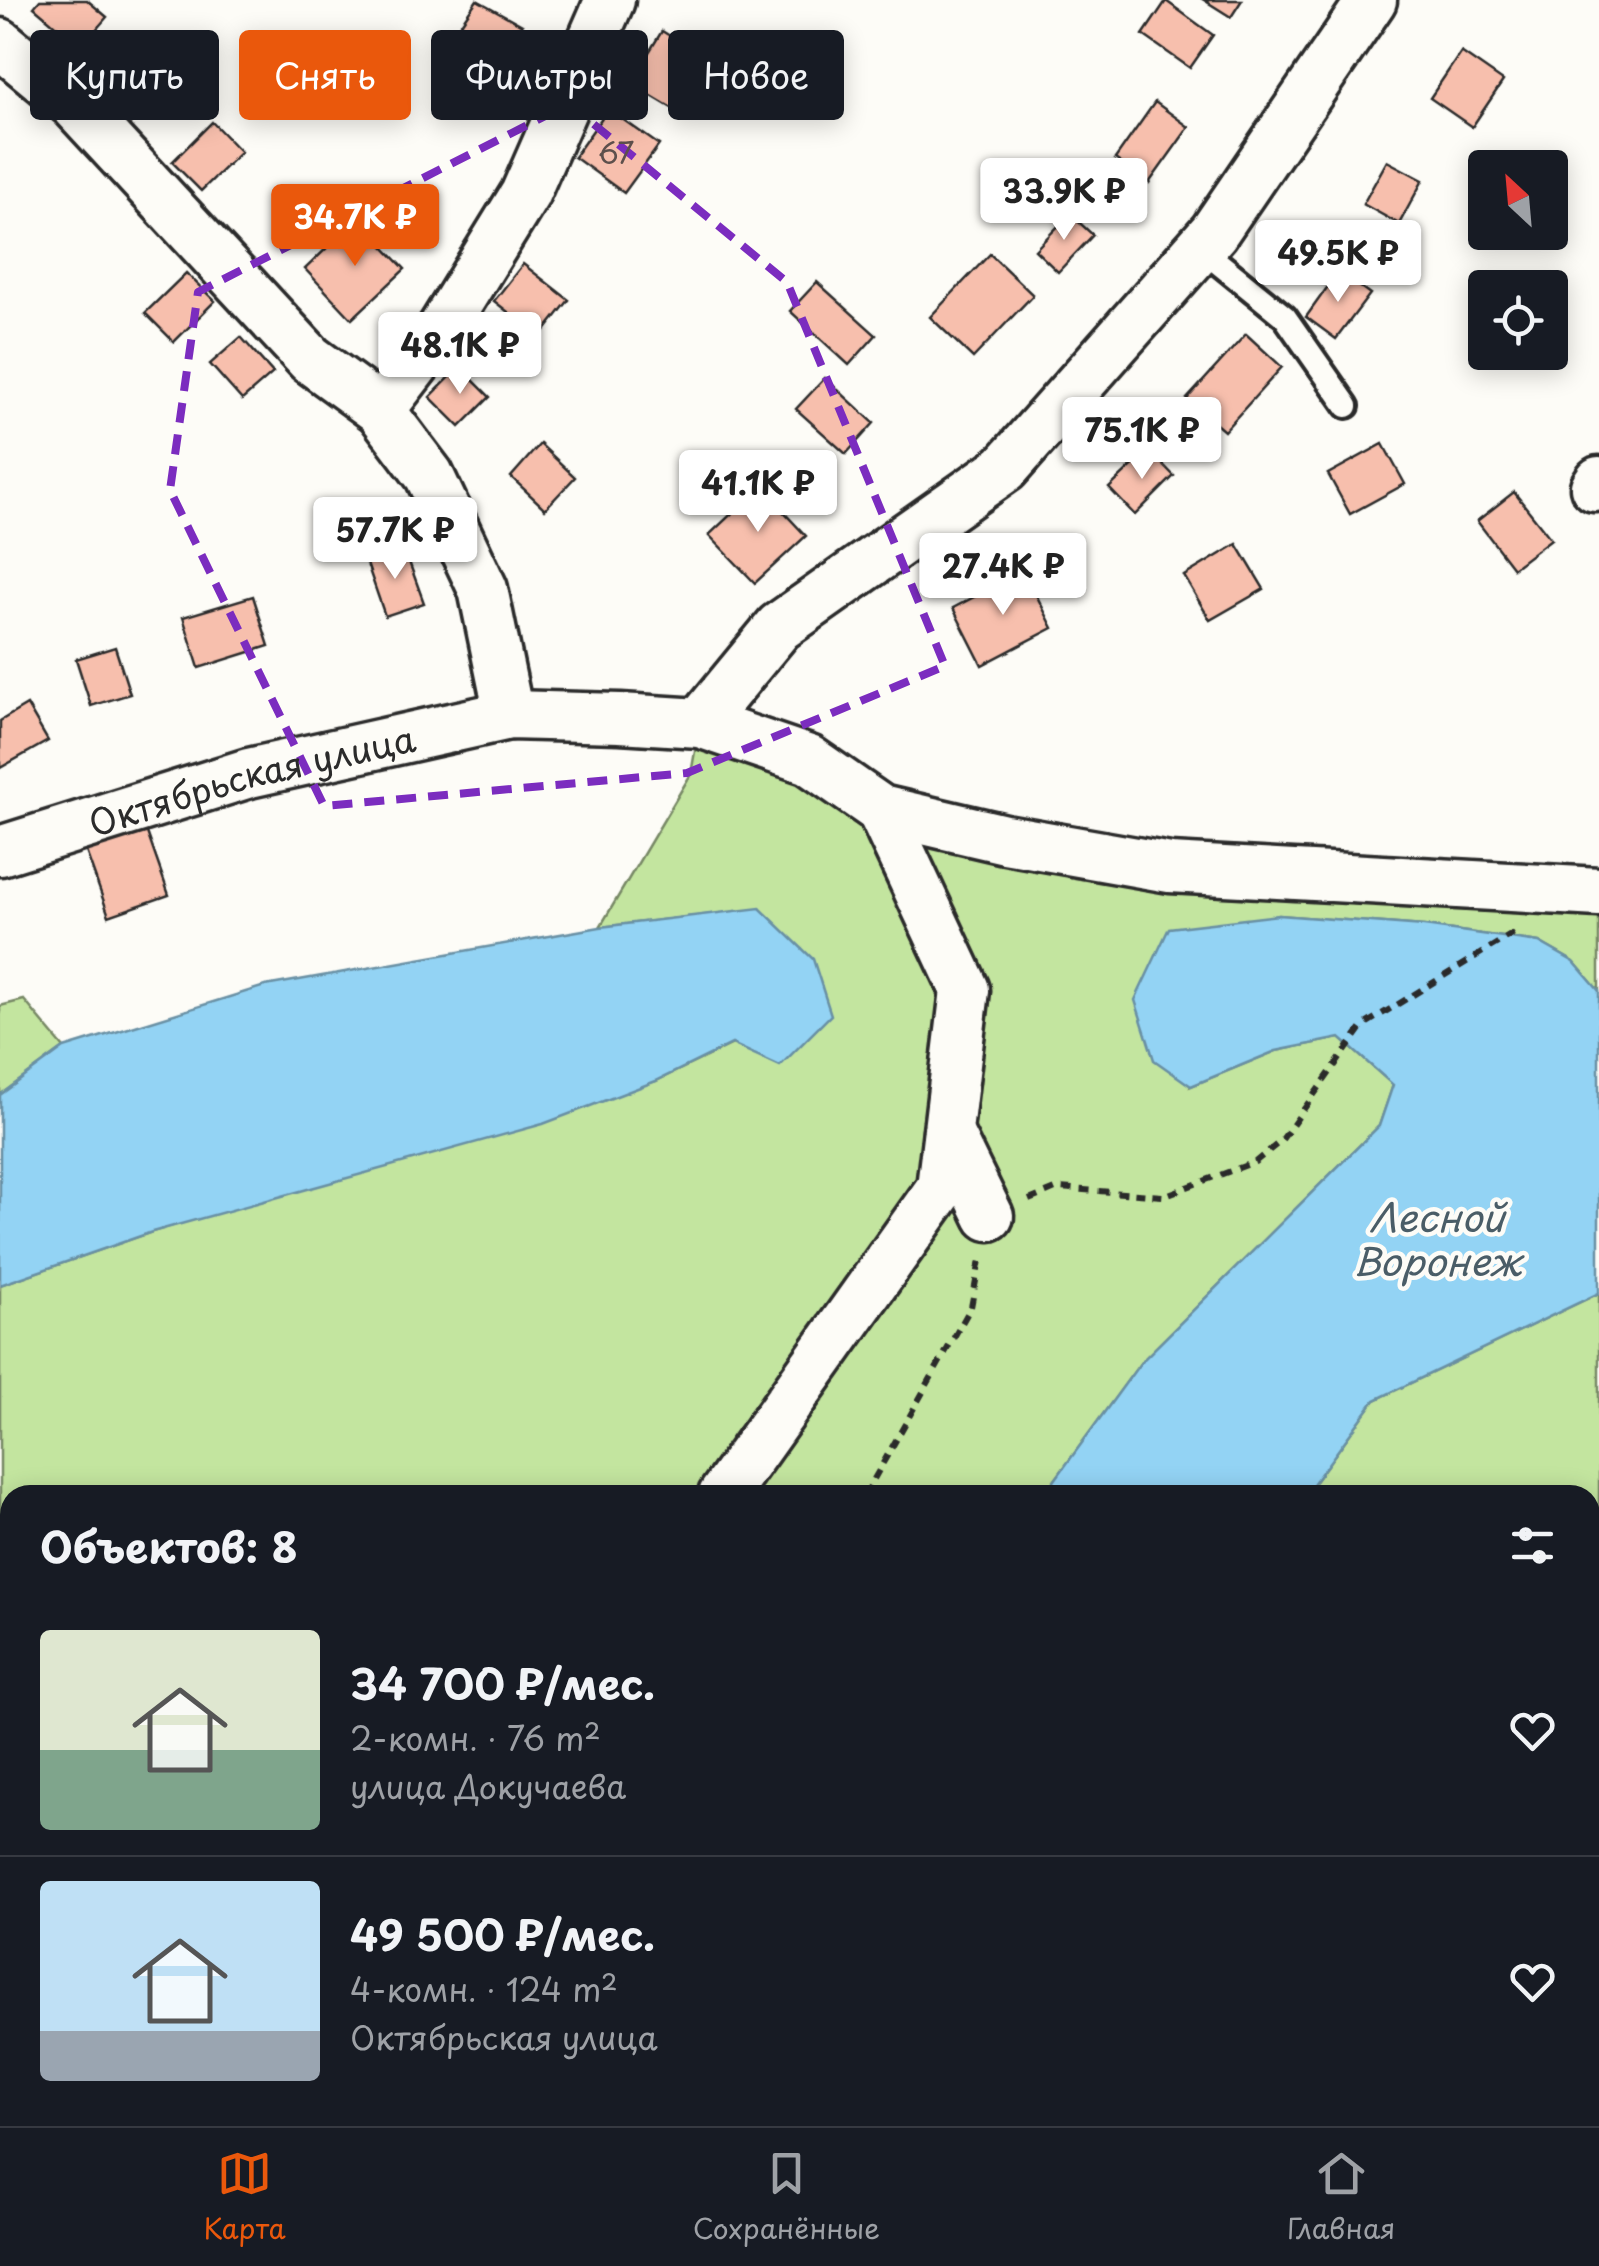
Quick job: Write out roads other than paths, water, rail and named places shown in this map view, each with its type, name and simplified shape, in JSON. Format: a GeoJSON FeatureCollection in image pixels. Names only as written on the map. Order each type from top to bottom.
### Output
{"type":"FeatureCollection","features":[{"type":"Feature","properties":{"kind":"street"},"geometry":{"type":"LineString","coordinates":[[380,410],[440,332],[525,194],[610,0]]}},
{"type":"Feature","properties":{"kind":"street"},"geometry":{"type":"LineString","coordinates":[[700,723],[779,626],[1005,468],[1200,248],[1372,0]]}},
{"type":"Feature","properties":{"kind":"street"},"geometry":{"type":"LineString","coordinates":[[0,43],[74,104],[310,359],[380,410],[428,475],[483,589],[508,715]]}},
{"type":"Feature","properties":{"kind":"street","name":"Октябрьская улица"},"geometry":{"type":"LineString","coordinates":[[0,851],[248,773],[508,715],[700,723],[808,760],[881,810]]}},
{"type":"Feature","properties":{"kind":"street"},"geometry":{"type":"LineString","coordinates":[[881,810],[1005,839],[1170,868],[1595,888]]}},
{"type":"Feature","properties":{"kind":"street"},"geometry":{"type":"LineString","coordinates":[[730,1485],[941,1188],[965,990],[881,810]]}},
{"type":"Feature","properties":{"kind":"street"},"geometry":{"type":"LineString","coordinates":[[948,1132],[989,1216]]}},
{"type":"Feature","properties":{"kind":"lane"},"geometry":{"type":"LineString","coordinates":[[1200,248],[1284,317],[1347,406]]}},
{"type":"Feature","properties":{"kind":"water"},"geometry":{"type":"Polygon","coordinates":[[[760,908],[813,959],[831,1015],[780,1066],[732,1044],[656,1081],[543,1124],[152,1232],[0,1285],[0,1095],[64,1048],[265,986],[600,927],[760,908]]]}},
{"type":"Feature","properties":{"kind":"water","name":"Лесной Воронеж"},"geometry":{"type":"Polygon","coordinates":[[[1279,915],[1424,926],[1539,942],[1574,962],[1599,991],[1599,1293],[1375,1400],[1312,1485],[1051,1485],[1141,1362],[1379,1126],[1393,1085],[1340,1038],[1276,1051],[1191,1086],[1154,1060],[1135,1000],[1169,928],[1279,915]]]}}]}
